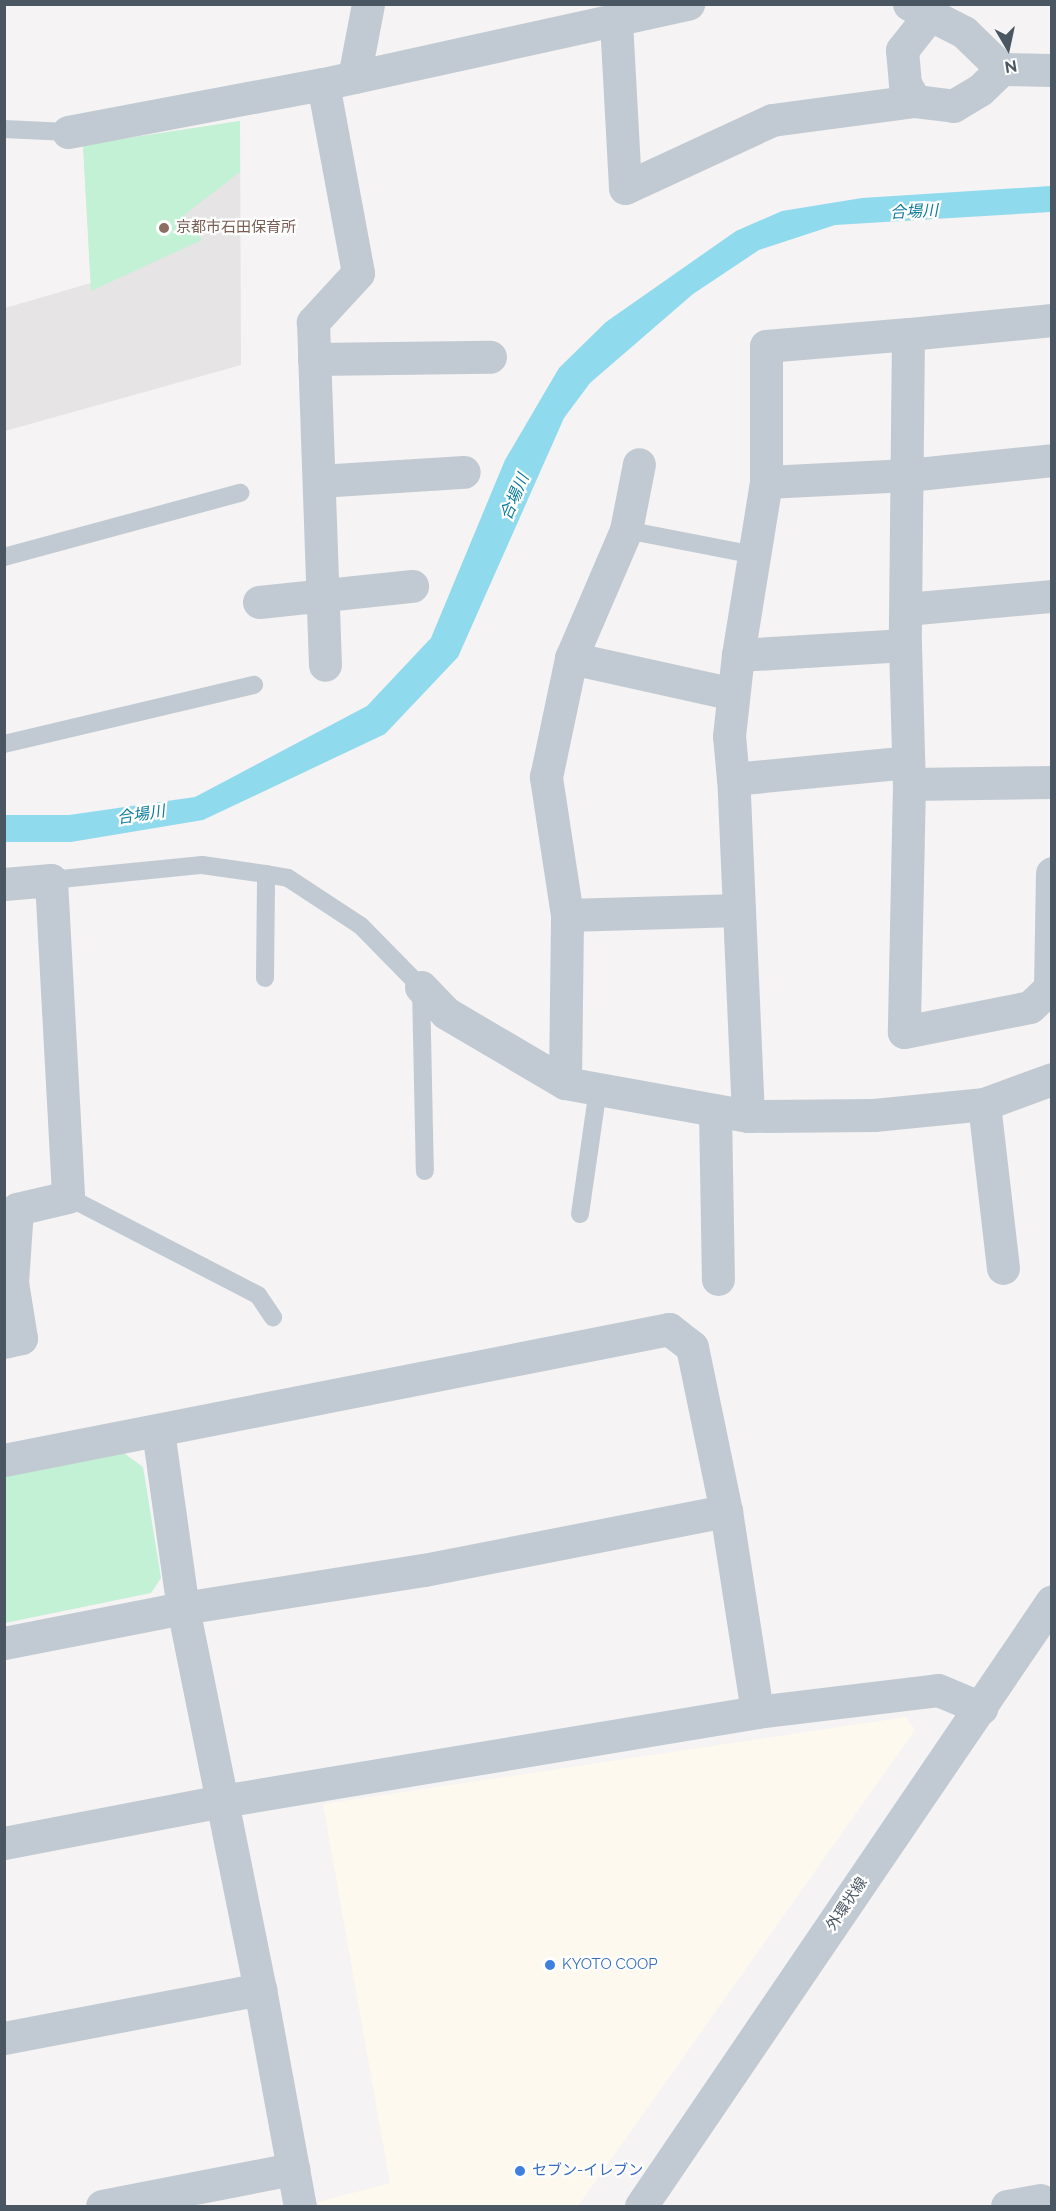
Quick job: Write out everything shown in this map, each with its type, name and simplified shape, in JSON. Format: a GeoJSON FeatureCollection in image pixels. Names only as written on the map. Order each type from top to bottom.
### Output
{"type":"FeatureCollection","features":[{"type":"Feature","properties":{"kind":"street"},"geometry":{"type":"LineString","coordinates":[[325,665],[313,322],[358,273],[339,80],[368,4]]}},
{"type":"Feature","properties":{"kind":"street"},"geometry":{"type":"LineString","coordinates":[[68,132],[339,80],[688,4]]}},
{"type":"Feature","properties":{"kind":"street"},"geometry":{"type":"LineString","coordinates":[[915,101],[905,84],[902,50],[919,10],[964,32],[1002,69],[1052,70]]}},
{"type":"Feature","properties":{"kind":"street"},"geometry":{"type":"LineString","coordinates":[[616,21],[625,188],[772,120],[915,101],[952,106],[980,90],[1002,69]]}},
{"type":"Feature","properties":{"kind":"street"},"geometry":{"type":"LineString","coordinates":[[748,1116],[733,779],[729,736],[738,655],[766,482],[766,346],[1052,320]]}},
{"type":"Feature","properties":{"kind":"street"},"geometry":{"type":"LineString","coordinates":[[908,334],[905,645],[909,773],[904,1032],[1030,1006],[1051,988],[1052,873]]}},
{"type":"Feature","properties":{"kind":"street"},"geometry":{"type":"LineString","coordinates":[[314,359],[490,357]]}},
{"type":"Feature","properties":{"kind":"street"},"geometry":{"type":"LineString","coordinates":[[766,482],[908,475],[1052,460]]}},
{"type":"Feature","properties":{"kind":"street"},"geometry":{"type":"LineString","coordinates":[[565,1083],[567,915],[546,777],[571,658],[626,530],[639,464]]}},
{"type":"Feature","properties":{"kind":"street"},"geometry":{"type":"LineString","coordinates":[[319,481],[464,472]]}},
{"type":"Feature","properties":{"kind":"street"},"geometry":{"type":"LineString","coordinates":[[259,602],[412,586]]}},
{"type":"Feature","properties":{"kind":"street"},"geometry":{"type":"LineString","coordinates":[[906,609],[1052,596]]}},
{"type":"Feature","properties":{"kind":"street"},"geometry":{"type":"LineString","coordinates":[[738,655],[905,645]]}},
{"type":"Feature","properties":{"kind":"street"},"geometry":{"type":"LineString","coordinates":[[571,658],[733,694]]}},
{"type":"Feature","properties":{"kind":"street"},"geometry":{"type":"LineString","coordinates":[[733,779],[909,773],[1052,782]]}},
{"type":"Feature","properties":{"kind":"street"},"geometry":{"type":"LineString","coordinates":[[4,884],[51,880],[68,1197],[17,1209],[12,1282],[21,1338],[4,1342]]}},
{"type":"Feature","properties":{"kind":"street"},"geometry":{"type":"LineString","coordinates":[[567,915],[739,910]]}},
{"type":"Feature","properties":{"kind":"street"},"geometry":{"type":"LineString","coordinates":[[421,987],[446,1013],[565,1083],[748,1116],[874,1115],[984,1104],[1052,1079]]}},
{"type":"Feature","properties":{"kind":"street"},"geometry":{"type":"LineString","coordinates":[[984,1104],[1003,1268]]}},
{"type":"Feature","properties":{"kind":"street"},"geometry":{"type":"LineString","coordinates":[[716,1111],[718,1280]]}},
{"type":"Feature","properties":{"kind":"street"},"geometry":{"type":"LineString","coordinates":[[4,1460],[669,1329],[692,1347],[726,1511],[757,1712]]}},
{"type":"Feature","properties":{"kind":"street"},"geometry":{"type":"LineString","coordinates":[[158,1431],[183,1608],[260,1989],[300,2206]]}},
{"type":"Feature","properties":{"kind":"street"},"geometry":{"type":"LineString","coordinates":[[4,1643],[183,1608],[424,1570],[726,1511]]}},
{"type":"Feature","properties":{"kind":"street","name":"外環状線"},"geometry":{"type":"LineString","coordinates":[[641,2206],[1052,1601]]}},
{"type":"Feature","properties":{"kind":"street"},"geometry":{"type":"LineString","coordinates":[[4,1843],[222,1801],[757,1712],[938,1690],[981,1708]]}},
{"type":"Feature","properties":{"kind":"street"},"geometry":{"type":"LineString","coordinates":[[4,2038],[260,1989]]}},
{"type":"Feature","properties":{"kind":"street"},"geometry":{"type":"LineString","coordinates":[[102,2206],[293,2169]]}},
{"type":"Feature","properties":{"kind":"street"},"geometry":{"type":"LineString","coordinates":[[1007,2206],[1040,2200]]}},
{"type":"Feature","properties":{"kind":"lane"},"geometry":{"type":"LineString","coordinates":[[4,129],[68,132]]}},
{"type":"Feature","properties":{"kind":"lane"},"geometry":{"type":"LineString","coordinates":[[4,557],[240,493]]}},
{"type":"Feature","properties":{"kind":"lane"},"geometry":{"type":"LineString","coordinates":[[626,530],[755,555]]}},
{"type":"Feature","properties":{"kind":"lane"},"geometry":{"type":"LineString","coordinates":[[4,744],[254,685]]}},
{"type":"Feature","properties":{"kind":"lane"},"geometry":{"type":"LineString","coordinates":[[51,880],[202,865],[266,874],[288,878],[361,926],[421,987],[425,1171]]}},
{"type":"Feature","properties":{"kind":"lane"},"geometry":{"type":"LineString","coordinates":[[265,978],[266,874]]}},
{"type":"Feature","properties":{"kind":"lane"},"geometry":{"type":"LineString","coordinates":[[580,1214],[598,1089]]}},
{"type":"Feature","properties":{"kind":"lane"},"geometry":{"type":"LineString","coordinates":[[68,1197],[258,1295],[273,1317]]}},
{"type":"Feature","properties":{"kind":"shaded area","name":"京都市石田保育所"},"geometry":{"type":"Polygon","coordinates":[[[240,121],[241,365],[5,431],[5,308],[91,283],[83,145],[240,121]]]}},
{"type":"Feature","properties":{"kind":"shaded area","name":"KYOTO COOP"},"geometry":{"type":"Polygon","coordinates":[[[906,1717],[915,1730],[578,2206],[319,2206],[318,2202],[390,2183],[323,1804],[906,1717]]]}},
{"type":"Feature","properties":{"kind":"green space"},"geometry":{"type":"Polygon","coordinates":[[[240,121],[240,172],[184,215],[202,240],[91,291],[83,145],[240,121]]]}},
{"type":"Feature","properties":{"kind":"green space"},"geometry":{"type":"Polygon","coordinates":[[[121,1451],[143,1467],[161,1578],[151,1593],[5,1623],[5,1470],[121,1451]]]}},
{"type":"Feature","properties":{"kind":"water","name":"合場川"},"geometry":{"type":"Polygon","coordinates":[[[1051,186],[1051,212],[835,225],[759,250],[693,294],[590,383],[564,418],[458,657],[385,734],[203,820],[71,842],[5,842],[5,815],[69,815],[195,797],[367,706],[431,638],[505,460],[559,368],[606,322],[736,231],[782,211],[862,198],[1051,186]]]}},
{"type":"Feature","properties":{"kind":"place","name":"京都市石田保育所"},"geometry":{"type":"Point","coordinates":[164,228]}},
{"type":"Feature","properties":{"kind":"place","name":"KYOTO COOP"},"geometry":{"type":"Point","coordinates":[550,1965]}},
{"type":"Feature","properties":{"kind":"place","name":"セブン-イレブン"},"geometry":{"type":"Point","coordinates":[520,2171]}}]}
